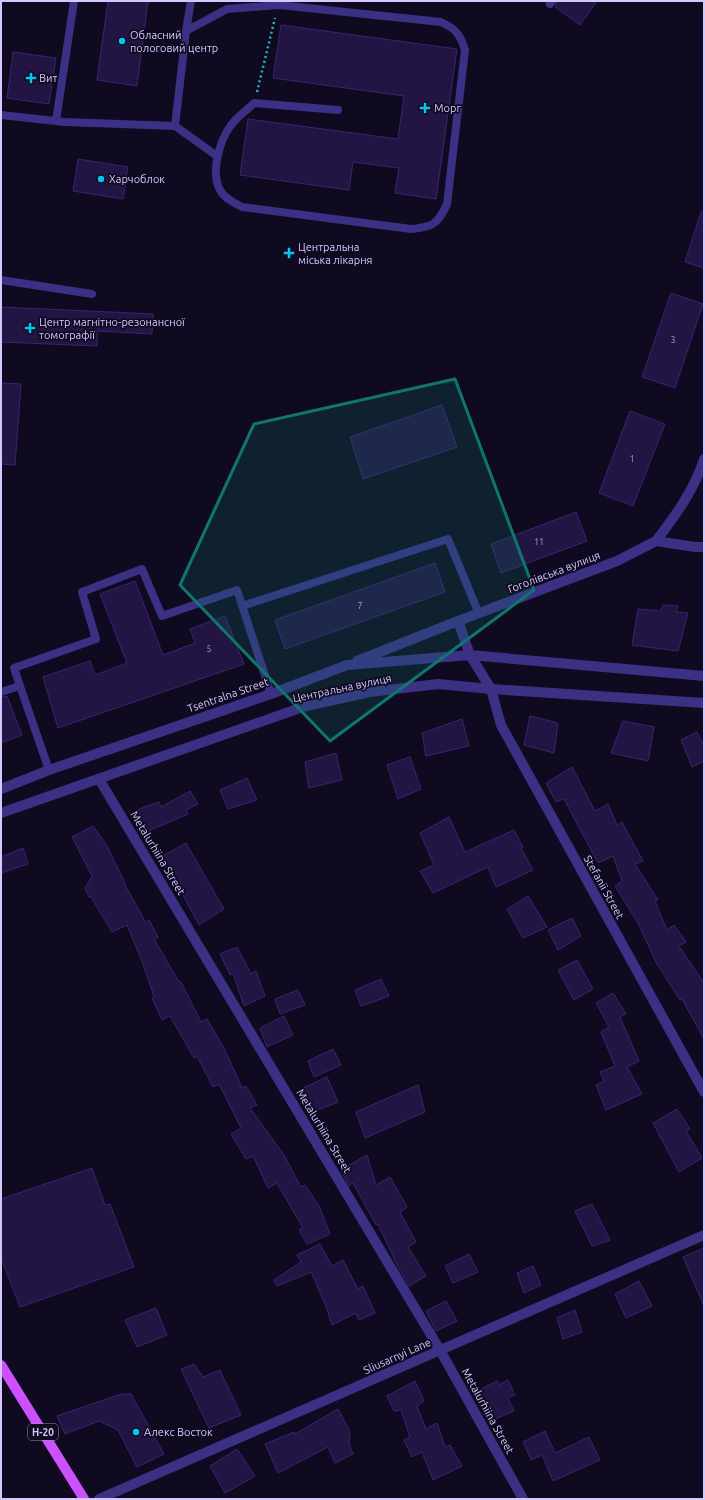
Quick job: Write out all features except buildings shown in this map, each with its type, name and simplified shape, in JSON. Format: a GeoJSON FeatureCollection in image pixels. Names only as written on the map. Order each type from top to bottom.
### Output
{"type":"FeatureCollection","features":[{"type":"Feature","properties":{"kind":"main road","name":"Н-20"},"geometry":{"type":"LineString","coordinates":[[1,1365],[84,1499]]}},
{"type":"Feature","properties":{"kind":"street"},"geometry":{"type":"LineString","coordinates":[[704,459],[701,470],[677,514],[656,541],[704,547]]}},
{"type":"Feature","properties":{"kind":"street","name":"Гоголівська вулиця"},"geometry":{"type":"LineString","coordinates":[[347,665],[617,561],[656,541]]}},
{"type":"Feature","properties":{"kind":"street"},"geometry":{"type":"LineString","coordinates":[[458,622],[470,655],[704,676]]}},
{"type":"Feature","properties":{"kind":"street","name":"Tsentralna Street"},"geometry":{"type":"LineString","coordinates":[[1,789],[49,770],[271,694],[347,665],[470,655]]}},
{"type":"Feature","properties":{"kind":"street","name":"Stefanii Street"},"geometry":{"type":"LineString","coordinates":[[470,655],[491,689],[501,725],[704,1092]]}},
{"type":"Feature","properties":{"kind":"street","name":"Центральна вулиця"},"geometry":{"type":"LineString","coordinates":[[1,813],[306,706],[370,692],[438,684],[491,689],[704,703]]}},
{"type":"Feature","properties":{"kind":"street","name":"Metalurhiina Street"},"geometry":{"type":"LineString","coordinates":[[99,779],[440,1350],[523,1499]]}},
{"type":"Feature","properties":{"kind":"street","name":"Sliusarnyi Lane"},"geometry":{"type":"LineString","coordinates":[[99,1499],[704,1235]]}},
{"type":"Feature","properties":{"kind":"lane"},"geometry":{"type":"LineString","coordinates":[[56,121],[74,1]]}},
{"type":"Feature","properties":{"kind":"lane"},"geometry":{"type":"LineString","coordinates":[[174,126],[191,1]]}},
{"type":"Feature","properties":{"kind":"lane"},"geometry":{"type":"LineString","coordinates":[[186,30],[227,9],[279,6],[441,22],[454,29],[462,40],[465,50],[447,204],[441,217],[436,223],[425,228],[411,229],[242,207],[229,200],[220,190],[216,178],[217,156],[231,126],[254,103],[338,110]]}},
{"type":"Feature","properties":{"kind":"lane"},"geometry":{"type":"LineString","coordinates":[[1,115],[56,121],[145,126],[174,126],[217,156]]}},
{"type":"Feature","properties":{"kind":"lane"},"geometry":{"type":"LineString","coordinates":[[1,280],[92,294]]}},
{"type":"Feature","properties":{"kind":"lane"},"geometry":{"type":"LineString","coordinates":[[242,606],[448,539],[479,614]]}},
{"type":"Feature","properties":{"kind":"lane"},"geometry":{"type":"LineString","coordinates":[[49,770],[14,668],[96,638],[82,592],[142,569],[162,616],[237,590],[271,694]]}},
{"type":"Feature","properties":{"kind":"lane"},"geometry":{"type":"LineString","coordinates":[[1,692],[20,686]]}},
{"type":"Feature","properties":{"kind":"path"},"geometry":{"type":"LineString","coordinates":[[254,103],[279,6]]}},
{"type":"Feature","properties":{"kind":"highlighted area"},"geometry":{"type":"Polygon","coordinates":[[[455,379],[534,590],[330,741],[180,585],[254,424],[455,379]]]}},
{"type":"Feature","properties":{"kind":"place","name":"Обласний пологовий центр"},"geometry":{"type":"Point","coordinates":[122,41]}},
{"type":"Feature","properties":{"kind":"place","name":"Вит"},"geometry":{"type":"Point","coordinates":[31,78]}},
{"type":"Feature","properties":{"kind":"place","name":"Морг"},"geometry":{"type":"Point","coordinates":[425,108]}},
{"type":"Feature","properties":{"kind":"place","name":"Харчоблок"},"geometry":{"type":"Point","coordinates":[101,179]}},
{"type":"Feature","properties":{"kind":"place","name":"Центральна міська лікарня"},"geometry":{"type":"Point","coordinates":[289,253]}},
{"type":"Feature","properties":{"kind":"place","name":"Центр магнітно-резонансної томографії"},"geometry":{"type":"Point","coordinates":[30,328]}},
{"type":"Feature","properties":{"kind":"place","name":"Алекс Восток"},"geometry":{"type":"Point","coordinates":[136,1432]}}]}
